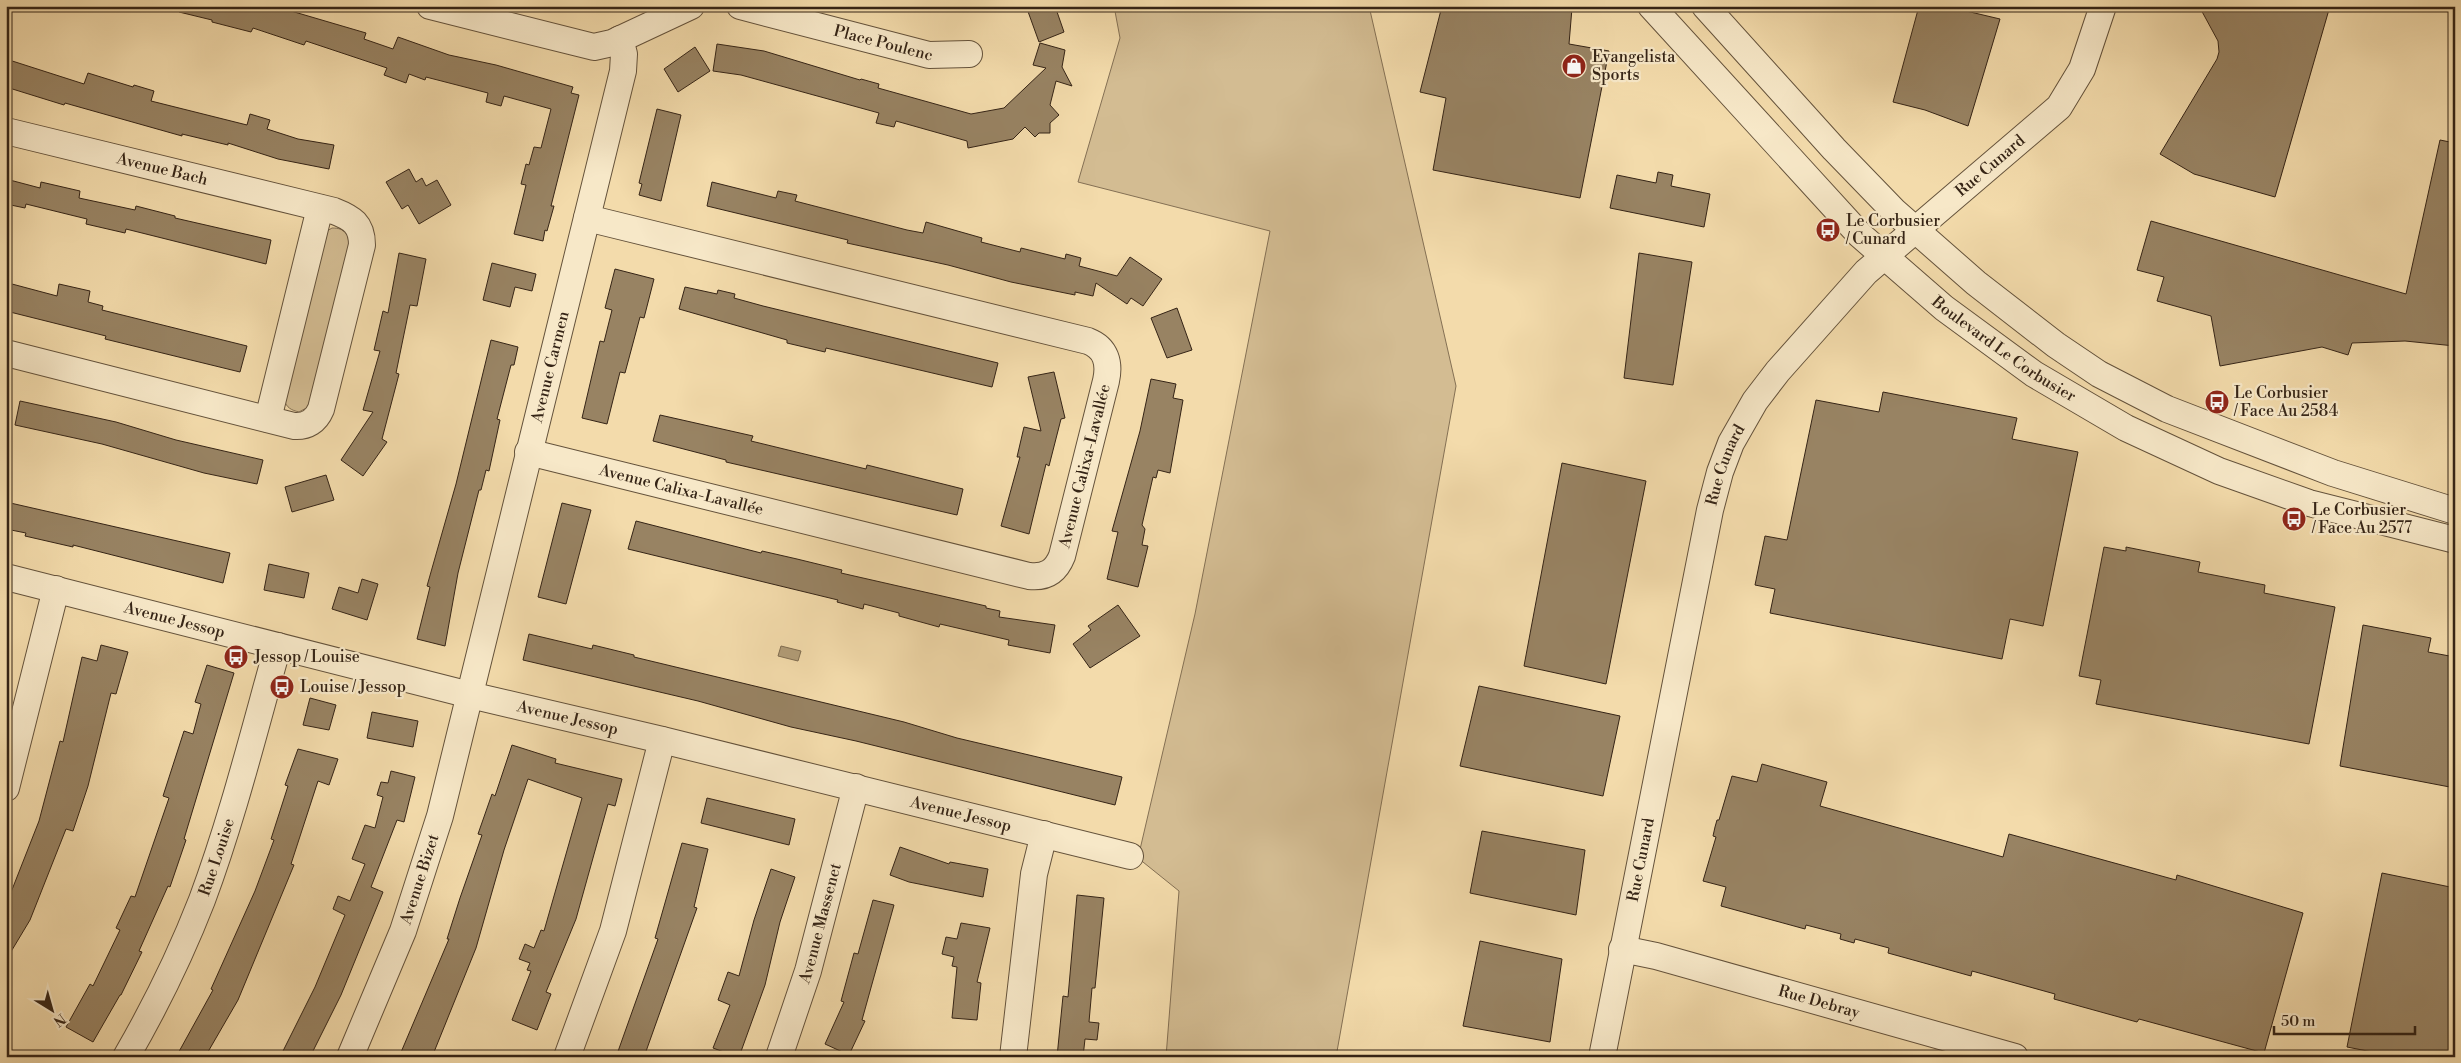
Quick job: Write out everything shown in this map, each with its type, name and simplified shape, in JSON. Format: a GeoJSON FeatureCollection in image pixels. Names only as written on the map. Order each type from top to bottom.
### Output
{"type":"FeatureCollection","features":[{"type":"Feature","properties":{"kind":"street"},"geometry":{"type":"LineString","coordinates":[[430,6],[580,45],[603,46],[691,6]]}},
{"type":"Feature","properties":{"kind":"street","name":"Place Poulenc"},"geometry":{"type":"LineString","coordinates":[[740,6],[914,52],[943,56],[969,54]]}},
{"type":"Feature","properties":{"kind":"street","name":"Boulevard Le Corbusier"},"geometry":{"type":"LineString","coordinates":[[1651,6],[1814,186],[1883,256],[1944,308],[2008,356],[2067,395],[2132,431],[2212,468],[2282,494],[2337,511],[2455,540]]}},
{"type":"Feature","properties":{"kind":"street","name":"Boulevard Le Corbusier"},"geometry":{"type":"LineString","coordinates":[[1705,6],[1834,149],[1914,230],[1976,283],[2049,340],[2094,370],[2167,409],[2292,457],[2455,511]]}},
{"type":"Feature","properties":{"kind":"street","name":"Rue Cunard"},"geometry":{"type":"LineString","coordinates":[[1602,1057],[1707,523],[1725,458],[1747,414],[1778,371],[1866,272],[2014,147],[2059,106],[2082,69],[2103,6]]}},
{"type":"Feature","properties":{"kind":"street","name":"Avenue Carmen"},"geometry":{"type":"LineString","coordinates":[[470,695],[624,63],[620,39]]}},
{"type":"Feature","properties":{"kind":"street","name":"Avenue Bach"},"geometry":{"type":"LineString","coordinates":[[6,131],[346,215],[354,220],[362,234],[362,245],[319,414],[313,422],[299,426],[6,353]]}},
{"type":"Feature","properties":{"kind":"street"},"geometry":{"type":"LineString","coordinates":[[268,419],[320,208]]}},
{"type":"Feature","properties":{"kind":"street","name":"Avenue Calixa-Lavallée"},"geometry":{"type":"LineString","coordinates":[[528,452],[1030,576],[1040,577],[1054,570],[1062,557],[1109,370],[1107,359],[1102,350],[1088,341],[587,218]]}},
{"type":"Feature","properties":{"kind":"street","name":"Avenue Jessop"},"geometry":{"type":"LineString","coordinates":[[6,576],[470,695],[662,740],[1130,856]]}},
{"type":"Feature","properties":{"kind":"street"},"geometry":{"type":"LineString","coordinates":[[6,788],[56,588]]}},
{"type":"Feature","properties":{"kind":"street","name":"Rue Louise"},"geometry":{"type":"LineString","coordinates":[[126,1057],[175,963],[206,888],[223,839],[278,646]]}},
{"type":"Feature","properties":{"kind":"street","name":"Avenue Bizet"},"geometry":{"type":"LineString","coordinates":[[350,1057],[384,980],[415,897],[434,838],[470,695]]}},
{"type":"Feature","properties":{"kind":"street"},"geometry":{"type":"LineString","coordinates":[[567,1057],[613,931],[662,740]]}},
{"type":"Feature","properties":{"kind":"street","name":"Avenue Massenet"},"geometry":{"type":"LineString","coordinates":[[779,1057],[808,971],[856,788]]}},
{"type":"Feature","properties":{"kind":"street"},"geometry":{"type":"LineString","coordinates":[[1013,1057],[1034,874],[1044,834]]}},
{"type":"Feature","properties":{"kind":"street","name":"Rue Debray"},"geometry":{"type":"LineString","coordinates":[[1622,949],[1656,956],[2015,1057]]}},
{"type":"Feature","properties":{"kind":"shaded area"},"geometry":{"type":"Polygon","coordinates":[[[1114,6],[1369,6],[1456,386],[1336,1057],[1166,1057],[1179,891],[1138,858],[1195,614],[1270,231],[1078,182],[1120,38],[1114,6]]]}},
{"type":"Feature","properties":{"kind":"shaded area"},"geometry":{"type":"Polygon","coordinates":[[[332,228],[346,232],[350,246],[308,407],[299,412],[286,405],[284,400],[327,231],[332,228]]]}},
{"type":"Feature","properties":{"kind":"shaded area"},"geometry":{"type":"Polygon","coordinates":[[[781,646],[801,651],[798,661],[778,656],[781,646]]]}},
{"type":"Feature","properties":{"kind":"building"},"geometry":{"type":"Polygon","coordinates":[[[180,6],[250,6],[270,11],[274,6],[366,33],[364,39],[393,49],[398,37],[449,55],[496,65],[573,87],[571,93],[579,95],[551,206],[554,206],[543,241],[514,234],[526,185],[521,184],[526,164],[529,165],[534,147],[541,148],[551,109],[504,96],[501,106],[486,102],[488,93],[426,77],[425,80],[409,74],[406,83],[384,75],[387,68],[306,41],[304,45],[253,28],[251,32],[212,22],[212,20],[179,12],[180,6]]]}},
{"type":"Feature","properties":{"kind":"building"},"geometry":{"type":"Polygon","coordinates":[[[1026,6],[1055,6],[1064,32],[1039,42],[1026,6]]]}},
{"type":"Feature","properties":{"kind":"building"},"geometry":{"type":"Polygon","coordinates":[[[1442,6],[1572,8],[1569,44],[1609,51],[1580,198],[1433,170],[1446,98],[1420,92],[1442,6]]]}},
{"type":"Feature","properties":{"kind":"building"},"geometry":{"type":"Polygon","coordinates":[[[1919,6],[1945,6],[2000,19],[1968,126],[1925,110],[1893,102],[1919,6]]]}},
{"type":"Feature","properties":{"kind":"building"},"geometry":{"type":"Polygon","coordinates":[[[2199,6],[2330,6],[2275,197],[2194,174],[2160,154],[2217,59],[2219,52],[2218,41],[2199,6]]]}},
{"type":"Feature","properties":{"kind":"building"},"geometry":{"type":"Polygon","coordinates":[[[1040,43],[1065,50],[1062,67],[1072,86],[1056,81],[1050,105],[1059,115],[1050,123],[1050,133],[1039,133],[1035,137],[1025,127],[1013,139],[968,148],[967,141],[896,121],[894,127],[876,123],[879,113],[741,75],[713,71],[717,44],[764,51],[879,84],[878,88],[971,114],[1004,108],[1046,68],[1033,65],[1040,43]]]}},
{"type":"Feature","properties":{"kind":"building"},"geometry":{"type":"Polygon","coordinates":[[[695,47],[710,71],[678,92],[664,69],[695,47]]]}},
{"type":"Feature","properties":{"kind":"building"},"geometry":{"type":"Polygon","coordinates":[[[6,59],[84,84],[88,73],[133,87],[134,85],[154,91],[151,101],[247,125],[250,114],[270,120],[267,129],[298,139],[334,145],[329,169],[278,159],[228,143],[228,145],[182,134],[182,136],[65,103],[64,105],[6,87],[6,59]]]}},
{"type":"Feature","properties":{"kind":"building"},"geometry":{"type":"Polygon","coordinates":[[[657,109],[681,115],[661,201],[639,195],[642,184],[639,183],[657,109]]]}},
{"type":"Feature","properties":{"kind":"building"},"geometry":{"type":"Polygon","coordinates":[[[2440,140],[2455,143],[2455,346],[2405,341],[2352,343],[2348,355],[2322,347],[2220,366],[2211,316],[2157,301],[2164,277],[2137,270],[2151,221],[2406,294],[2440,140]]]}},
{"type":"Feature","properties":{"kind":"building"},"geometry":{"type":"Polygon","coordinates":[[[409,169],[416,182],[422,178],[426,186],[437,180],[451,205],[419,224],[408,205],[402,209],[386,182],[409,169]]]}},
{"type":"Feature","properties":{"kind":"building"},"geometry":{"type":"Polygon","coordinates":[[[1658,172],[1673,175],[1671,186],[1710,194],[1704,227],[1610,208],[1617,175],[1656,183],[1658,172]]]}},
{"type":"Feature","properties":{"kind":"building"},"geometry":{"type":"Polygon","coordinates":[[[6,179],[40,188],[41,182],[80,191],[79,198],[135,210],[136,206],[175,216],[175,218],[271,240],[266,264],[126,229],[125,233],[86,224],[87,219],[26,204],[25,208],[6,204],[6,179]]]}},
{"type":"Feature","properties":{"kind":"building"},"geometry":{"type":"Polygon","coordinates":[[[712,182],[776,198],[778,191],[797,195],[795,201],[907,230],[923,233],[926,222],[982,238],[981,242],[1020,252],[1021,248],[1065,259],[1066,254],[1081,258],[1079,266],[1117,276],[1130,257],[1162,279],[1143,306],[1131,298],[1127,304],[1096,283],[1093,296],[1075,292],[1075,295],[1011,282],[948,265],[847,243],[848,240],[707,206],[712,182]]]}},
{"type":"Feature","properties":{"kind":"building"},"geometry":{"type":"Polygon","coordinates":[[[399,253],[426,259],[417,306],[410,305],[396,373],[399,374],[382,439],[387,442],[363,476],[341,460],[373,412],[363,410],[380,351],[374,350],[383,311],[388,313],[399,253]]]}},
{"type":"Feature","properties":{"kind":"building"},"geometry":{"type":"Polygon","coordinates":[[[1639,253],[1692,262],[1673,385],[1624,378],[1639,253]]]}},
{"type":"Feature","properties":{"kind":"building"},"geometry":{"type":"Polygon","coordinates":[[[492,263],[536,274],[532,291],[515,287],[510,307],[483,300],[492,263]]]}},
{"type":"Feature","properties":{"kind":"building"},"geometry":{"type":"Polygon","coordinates":[[[615,269],[654,279],[644,318],[640,317],[625,373],[620,372],[607,424],[582,418],[600,341],[604,342],[612,310],[605,308],[615,269]]]}},
{"type":"Feature","properties":{"kind":"building"},"geometry":{"type":"Polygon","coordinates":[[[12,284],[57,296],[59,284],[90,291],[88,302],[103,306],[102,310],[247,346],[240,372],[105,339],[106,336],[6,311],[12,284]]]}},
{"type":"Feature","properties":{"kind":"building"},"geometry":{"type":"Polygon","coordinates":[[[685,287],[717,294],[718,290],[735,294],[734,298],[763,306],[998,363],[992,387],[826,348],[825,352],[787,343],[787,340],[679,309],[685,287]]]}},
{"type":"Feature","properties":{"kind":"building"},"geometry":{"type":"Polygon","coordinates":[[[1177,308],[1192,350],[1167,358],[1151,318],[1177,308]]]}},
{"type":"Feature","properties":{"kind":"building"},"geometry":{"type":"Polygon","coordinates":[[[491,340],[518,347],[514,365],[511,365],[497,419],[500,420],[489,471],[486,470],[481,490],[479,490],[458,573],[445,646],[417,639],[430,587],[427,586],[456,484],[491,340]]]}},
{"type":"Feature","properties":{"kind":"building"},"geometry":{"type":"Polygon","coordinates":[[[1054,372],[1065,418],[1061,419],[1049,466],[1046,464],[1029,534],[1001,526],[1020,457],[1017,457],[1024,427],[1041,431],[1028,377],[1054,372]]]}},
{"type":"Feature","properties":{"kind":"building"},"geometry":{"type":"Polygon","coordinates":[[[1151,379],[1176,384],[1173,398],[1183,400],[1170,473],[1158,470],[1156,478],[1153,477],[1142,525],[1145,529],[1142,545],[1148,546],[1138,587],[1107,579],[1118,532],[1112,531],[1140,431],[1151,379]]]}},
{"type":"Feature","properties":{"kind":"building"},"geometry":{"type":"Polygon","coordinates":[[[1883,392],[2017,418],[2012,439],[2078,452],[2043,626],[2010,619],[2002,659],[1770,613],[1775,589],[1755,585],[1765,536],[1787,540],[1816,400],[1879,412],[1883,392]]]}},
{"type":"Feature","properties":{"kind":"building"},"geometry":{"type":"Polygon","coordinates":[[[20,401],[116,422],[176,440],[263,460],[257,484],[204,473],[102,444],[15,425],[20,401]]]}},
{"type":"Feature","properties":{"kind":"building"},"geometry":{"type":"Polygon","coordinates":[[[660,415],[753,436],[751,441],[866,469],[867,465],[963,489],[957,515],[726,462],[726,460],[653,441],[660,415]]]}},
{"type":"Feature","properties":{"kind":"building"},"geometry":{"type":"Polygon","coordinates":[[[1562,463],[1646,481],[1606,684],[1524,666],[1562,463]]]}},
{"type":"Feature","properties":{"kind":"building"},"geometry":{"type":"Polygon","coordinates":[[[326,475],[334,500],[292,512],[285,487],[326,475]]]}},
{"type":"Feature","properties":{"kind":"building"},"geometry":{"type":"Polygon","coordinates":[[[6,502],[230,553],[223,583],[73,545],[73,547],[25,536],[26,533],[6,529],[6,502]]]}},
{"type":"Feature","properties":{"kind":"building"},"geometry":{"type":"Polygon","coordinates":[[[562,503],[591,510],[566,604],[538,597],[562,503]]]}},
{"type":"Feature","properties":{"kind":"building"},"geometry":{"type":"Polygon","coordinates":[[[636,521],[761,553],[762,551],[842,570],[841,573],[986,606],[986,608],[1000,611],[999,617],[1055,625],[1050,653],[1008,645],[1009,640],[940,624],[939,627],[899,616],[899,613],[864,604],[863,609],[837,602],[838,600],[628,549],[636,521]]]}},
{"type":"Feature","properties":{"kind":"building"},"geometry":{"type":"Polygon","coordinates":[[[2104,547],[2126,551],[2126,547],[2200,562],[2198,572],[2265,585],[2264,593],[2335,607],[2309,744],[2096,704],[2101,680],[2079,676],[2104,547]]]}},
{"type":"Feature","properties":{"kind":"building"},"geometry":{"type":"Polygon","coordinates":[[[269,564],[309,573],[304,598],[264,590],[269,564]]]}},
{"type":"Feature","properties":{"kind":"building"},"geometry":{"type":"Polygon","coordinates":[[[362,579],[378,584],[367,620],[332,609],[339,587],[358,593],[362,579]]]}},
{"type":"Feature","properties":{"kind":"building"},"geometry":{"type":"Polygon","coordinates":[[[1118,605],[1140,636],[1090,668],[1073,644],[1091,630],[1088,626],[1118,605]]]}},
{"type":"Feature","properties":{"kind":"building"},"geometry":{"type":"Polygon","coordinates":[[[2363,625],[2431,638],[2428,652],[2455,657],[2455,788],[2340,766],[2363,625]]]}},
{"type":"Feature","properties":{"kind":"building"},"geometry":{"type":"Polygon","coordinates":[[[529,634],[592,649],[593,645],[634,655],[634,657],[904,722],[957,738],[1122,777],[1115,805],[856,741],[791,727],[698,701],[523,660],[529,634]]]}},
{"type":"Feature","properties":{"kind":"building"},"geometry":{"type":"Polygon","coordinates":[[[101,645],[128,652],[116,694],[111,693],[88,786],[73,831],[66,829],[30,920],[6,960],[6,905],[39,821],[60,741],[63,742],[82,657],[97,661],[101,645]]]}},
{"type":"Feature","properties":{"kind":"building"},"geometry":{"type":"Polygon","coordinates":[[[207,665],[234,673],[184,839],[186,840],[170,887],[168,886],[139,951],[142,952],[121,995],[93,1042],[66,1027],[90,984],[93,986],[120,930],[116,928],[131,896],[135,897],[169,798],[163,796],[184,731],[193,734],[201,704],[195,702],[207,665]]]}},
{"type":"Feature","properties":{"kind":"building"},"geometry":{"type":"Polygon","coordinates":[[[1479,686],[1620,716],[1603,796],[1460,766],[1479,686]]]}},
{"type":"Feature","properties":{"kind":"building"},"geometry":{"type":"Polygon","coordinates":[[[310,698],[336,705],[329,730],[303,725],[310,698]]]}},
{"type":"Feature","properties":{"kind":"building"},"geometry":{"type":"Polygon","coordinates":[[[372,712],[418,721],[413,747],[367,738],[372,712]]]}},
{"type":"Feature","properties":{"kind":"building"},"geometry":{"type":"Polygon","coordinates":[[[512,745],[556,759],[555,763],[622,779],[615,806],[608,804],[576,919],[546,992],[551,994],[537,1030],[512,1020],[531,971],[527,970],[530,963],[519,959],[525,944],[534,948],[541,930],[544,931],[582,798],[528,779],[504,850],[476,948],[432,1057],[399,1057],[449,939],[447,939],[482,835],[478,834],[492,794],[495,796],[512,745]]]}},
{"type":"Feature","properties":{"kind":"building"},"geometry":{"type":"Polygon","coordinates":[[[298,749],[338,759],[329,785],[318,781],[291,864],[294,865],[238,1000],[205,1057],[176,1057],[213,990],[211,989],[255,891],[274,840],[271,839],[288,786],[285,785],[298,749]]]}},
{"type":"Feature","properties":{"kind":"building"},"geometry":{"type":"Polygon","coordinates":[[[1762,764],[1827,782],[1820,806],[2003,857],[2009,834],[2176,880],[2177,875],[2303,913],[2264,1053],[2139,1019],[2137,1022],[2054,999],[2055,994],[1972,971],[1971,976],[1888,953],[1889,948],[1855,939],[1854,943],[1840,939],[1841,934],[1806,925],[1805,929],[1721,906],[1726,887],[1703,881],[1716,837],[1713,836],[1717,820],[1719,820],[1732,776],[1757,782],[1762,764]]]}},
{"type":"Feature","properties":{"kind":"building"},"geometry":{"type":"Polygon","coordinates":[[[391,771],[415,777],[404,822],[397,820],[371,887],[383,892],[341,995],[310,1057],[280,1057],[315,987],[345,915],[333,909],[338,896],[350,901],[365,864],[352,859],[365,825],[375,828],[383,797],[377,795],[381,782],[388,783],[391,771]]]}},
{"type":"Feature","properties":{"kind":"building"},"geometry":{"type":"Polygon","coordinates":[[[707,798],[795,819],[789,845],[701,823],[707,798]]]}},
{"type":"Feature","properties":{"kind":"building"},"geometry":{"type":"Polygon","coordinates":[[[1482,831],[1585,850],[1576,915],[1470,893],[1482,831]]]}},
{"type":"Feature","properties":{"kind":"building"},"geometry":{"type":"Polygon","coordinates":[[[682,843],[708,849],[694,907],[697,908],[644,1057],[616,1057],[658,939],[655,938],[682,843]]]}},
{"type":"Feature","properties":{"kind":"building"},"geometry":{"type":"Polygon","coordinates":[[[900,847],[949,864],[950,862],[988,869],[983,897],[909,882],[890,875],[900,847]]]}},
{"type":"Feature","properties":{"kind":"building"},"geometry":{"type":"Polygon","coordinates":[[[771,869],[795,877],[780,922],[765,985],[739,1057],[737,1057],[713,1048],[730,1005],[718,1000],[728,972],[739,976],[754,920],[771,869]]]}},
{"type":"Feature","properties":{"kind":"building"},"geometry":{"type":"Polygon","coordinates":[[[2382,873],[2455,888],[2455,1057],[2398,1057],[2347,1047],[2382,873]]]}},
{"type":"Feature","properties":{"kind":"building"},"geometry":{"type":"Polygon","coordinates":[[[1077,895],[1104,898],[1095,988],[1092,988],[1089,1022],[1099,1023],[1097,1040],[1085,1039],[1083,1057],[1057,1057],[1063,996],[1068,997],[1077,895]]]}},
{"type":"Feature","properties":{"kind":"building"},"geometry":{"type":"Polygon","coordinates":[[[873,900],[894,905],[862,1020],[865,1021],[849,1055],[825,1044],[844,1002],[841,1001],[854,953],[858,954],[873,900]]]}},
{"type":"Feature","properties":{"kind":"building"},"geometry":{"type":"Polygon","coordinates":[[[961,923],[990,928],[977,982],[981,983],[977,1020],[952,1018],[957,967],[952,966],[954,957],[942,954],[946,937],[957,939],[961,923]]]}},
{"type":"Feature","properties":{"kind":"building"},"geometry":{"type":"Polygon","coordinates":[[[1480,941],[1562,959],[1550,1042],[1463,1026],[1480,941]]]}},
{"type":"Feature","properties":{"kind":"place","name":"Evangelista Sports"},"geometry":{"type":"Point","coordinates":[1574,66]}},
{"type":"Feature","properties":{"kind":"place","name":"Le Corbusier / Cunard"},"geometry":{"type":"Point","coordinates":[1828,230]}},
{"type":"Feature","properties":{"kind":"place","name":"Le Corbusier / Face Au 2584"},"geometry":{"type":"Point","coordinates":[2217,402]}},
{"type":"Feature","properties":{"kind":"place","name":"Le Corbusier / Face Au 2577"},"geometry":{"type":"Point","coordinates":[2294,519]}},
{"type":"Feature","properties":{"kind":"place","name":"Jessop / Louise"},"geometry":{"type":"Point","coordinates":[236,657]}},
{"type":"Feature","properties":{"kind":"place","name":"Louise / Jessop"},"geometry":{"type":"Point","coordinates":[282,687]}}]}
